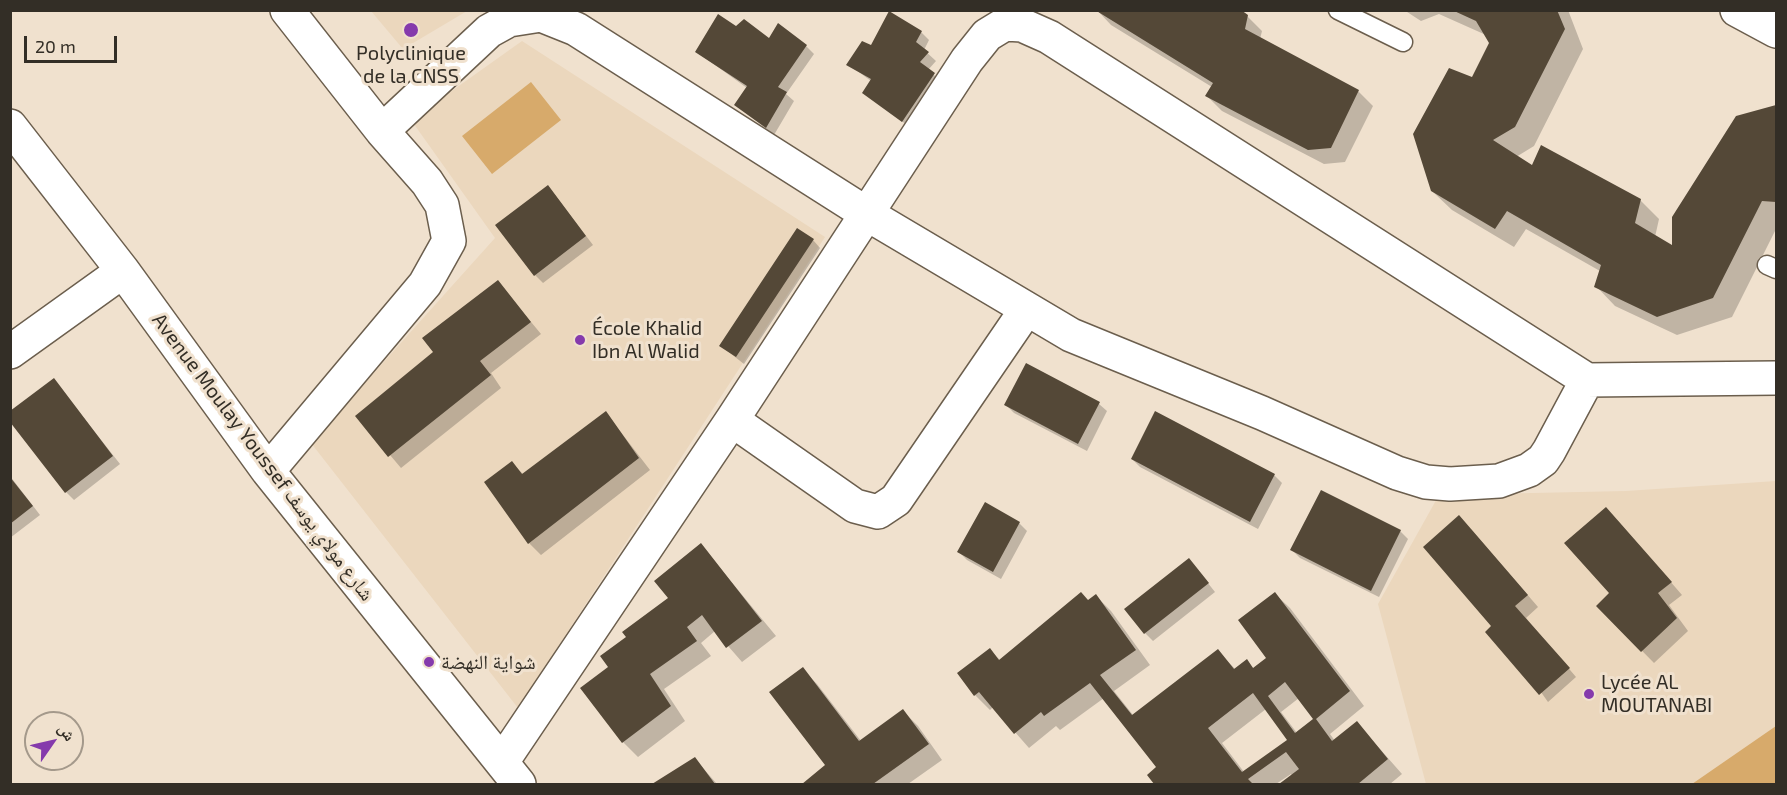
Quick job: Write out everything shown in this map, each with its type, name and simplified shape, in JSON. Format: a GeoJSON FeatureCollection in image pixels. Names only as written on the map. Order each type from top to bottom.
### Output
{"type":"FeatureCollection","features":[{"type":"Feature","properties":{"kind":"street"},"geometry":{"type":"LineString","coordinates":[[268,471],[424,285],[449,241],[442,205],[427,182],[382,131],[287,10]]}},
{"type":"Feature","properties":{"kind":"street"},"geometry":{"type":"LineString","coordinates":[[1737,10],[1776,31]]}},
{"type":"Feature","properties":{"kind":"street"},"geometry":{"type":"LineString","coordinates":[[382,131],[489,31],[509,20],[541,15],[576,28],[867,214],[1026,310],[1107,352],[1262,413],[1360,459],[1435,484],[1499,481],[1529,470],[1543,460],[1587,380]]}},
{"type":"Feature","properties":{"kind":"street"},"geometry":{"type":"LineString","coordinates":[[510,773],[732,420],[967,60],[987,35],[1005,24],[1022,25],[1049,38],[1587,380],[1776,378]]}},
{"type":"Feature","properties":{"kind":"street","name":"Avenue Moulay Youssef شارع مولاي يوسف"},"geometry":{"type":"LineString","coordinates":[[10,126],[123,271],[268,471],[510,773]]}},
{"type":"Feature","properties":{"kind":"street"},"geometry":{"type":"LineString","coordinates":[[10,351],[123,271]]}},
{"type":"Feature","properties":{"kind":"street"},"geometry":{"type":"LineString","coordinates":[[732,420],[855,506],[867,511],[878,512],[896,500],[1026,310]]}},
{"type":"Feature","properties":{"kind":"lane"},"geometry":{"type":"LineString","coordinates":[[1338,10],[1402,42]]}},
{"type":"Feature","properties":{"kind":"shaded area","name":"Polyclinique de la CNSS"},"geometry":{"type":"Polygon","coordinates":[[[371,11],[467,11],[403,49],[371,11]]]}},
{"type":"Feature","properties":{"kind":"shaded area","name":"École Khalid Ibn Al Walid"},"geometry":{"type":"Polygon","coordinates":[[[522,41],[825,237],[518,708],[311,443],[495,238],[411,120],[522,41]]]}},
{"type":"Feature","properties":{"kind":"shaded area"},"geometry":{"type":"Polygon","coordinates":[[[531,82],[561,120],[492,174],[462,136],[531,82]]]}},
{"type":"Feature","properties":{"kind":"shaded area","name":"Lycée AL MOUTANABI"},"geometry":{"type":"Polygon","coordinates":[[[1776,481],[1776,784],[1426,784],[1378,604],[1439,495],[1626,491],[1776,481]]]}},
{"type":"Feature","properties":{"kind":"shaded area"},"geometry":{"type":"Polygon","coordinates":[[[1776,726],[1776,784],[1692,784],[1776,726]]]}},
{"type":"Feature","properties":{"kind":"building"},"geometry":{"type":"Polygon","coordinates":[[[1095,10],[1241,10],[1248,15],[1245,29],[1359,90],[1331,148],[1308,150],[1205,96],[1213,83],[1095,10]]]}},
{"type":"Feature","properties":{"kind":"building"},"geometry":{"type":"Polygon","coordinates":[[[1452,10],[1557,10],[1565,29],[1515,127],[1493,140],[1532,165],[1541,145],[1641,199],[1635,223],[1672,245],[1672,217],[1736,116],[1776,105],[1776,202],[1762,201],[1713,298],[1657,317],[1594,287],[1601,265],[1507,211],[1495,229],[1431,191],[1413,134],[1449,68],[1472,77],[1489,43],[1476,21],[1452,10]]]}},
{"type":"Feature","properties":{"kind":"building"},"geometry":{"type":"Polygon","coordinates":[[[889,11],[922,31],[916,42],[929,52],[920,62],[935,73],[902,122],[862,93],[871,79],[846,65],[862,41],[871,45],[889,11]]]}},
{"type":"Feature","properties":{"kind":"building"},"geometry":{"type":"Polygon","coordinates":[[[718,14],[736,26],[744,19],[769,38],[778,23],[807,45],[778,87],[787,92],[766,128],[734,105],[747,86],[695,52],[718,14]]]}},
{"type":"Feature","properties":{"kind":"building"},"geometry":{"type":"Polygon","coordinates":[[[548,185],[586,236],[534,276],[495,225],[548,185]]]}},
{"type":"Feature","properties":{"kind":"building"},"geometry":{"type":"Polygon","coordinates":[[[797,228],[814,239],[736,357],[719,346],[797,228]]]}},
{"type":"Feature","properties":{"kind":"building"},"geometry":{"type":"Polygon","coordinates":[[[498,280],[531,322],[480,361],[491,375],[388,457],[355,416],[433,352],[422,338],[498,280]]]}},
{"type":"Feature","properties":{"kind":"building"},"geometry":{"type":"Polygon","coordinates":[[[1026,363],[1100,402],[1078,444],[1004,405],[1026,363]]]}},
{"type":"Feature","properties":{"kind":"building"},"geometry":{"type":"Polygon","coordinates":[[[54,378],[113,456],[65,493],[10,422],[10,411],[54,378]]]}},
{"type":"Feature","properties":{"kind":"building"},"geometry":{"type":"Polygon","coordinates":[[[606,411],[639,458],[528,544],[484,482],[512,461],[522,474],[606,411]]]}},
{"type":"Feature","properties":{"kind":"building"},"geometry":{"type":"Polygon","coordinates":[[[1155,411],[1275,474],[1250,522],[1131,459],[1155,411]]]}},
{"type":"Feature","properties":{"kind":"building"},"geometry":{"type":"Polygon","coordinates":[[[10,477],[33,506],[10,524],[10,477]]]}},
{"type":"Feature","properties":{"kind":"building"},"geometry":{"type":"Polygon","coordinates":[[[1321,490],[1401,530],[1371,591],[1290,550],[1321,490]]]}},
{"type":"Feature","properties":{"kind":"building"},"geometry":{"type":"Polygon","coordinates":[[[985,502],[1020,522],[993,572],[957,552],[985,502]]]}},
{"type":"Feature","properties":{"kind":"building"},"geometry":{"type":"Polygon","coordinates":[[[1606,507],[1672,582],[1658,593],[1677,618],[1641,652],[1596,606],[1609,593],[1564,543],[1606,507]]]}},
{"type":"Feature","properties":{"kind":"building"},"geometry":{"type":"Polygon","coordinates":[[[1459,515],[1528,595],[1515,606],[1570,668],[1539,695],[1485,632],[1491,626],[1423,547],[1459,515]]]}},
{"type":"Feature","properties":{"kind":"building"},"geometry":{"type":"Polygon","coordinates":[[[701,543],[762,621],[726,648],[702,615],[687,627],[697,641],[650,674],[671,706],[622,743],[580,688],[608,667],[600,656],[626,637],[622,632],[668,598],[654,581],[701,543]]]}},
{"type":"Feature","properties":{"kind":"building"},"geometry":{"type":"Polygon","coordinates":[[[1189,558],[1209,583],[1144,634],[1124,609],[1189,558]]]}},
{"type":"Feature","properties":{"kind":"building"},"geometry":{"type":"Polygon","coordinates":[[[1081,592],[1088,600],[1096,594],[1136,650],[1100,675],[1132,715],[1218,649],[1234,669],[1247,659],[1253,668],[1266,658],[1238,620],[1275,592],[1350,691],[1316,719],[1332,741],[1357,721],[1388,759],[1358,784],[1279,784],[1299,769],[1286,752],[1248,779],[1253,784],[1154,784],[1147,775],[1156,767],[1090,683],[1044,716],[1041,712],[1014,734],[979,692],[974,696],[957,673],[990,648],[999,660],[1081,592]],[[1285,682],[1268,696],[1295,733],[1313,719],[1285,682]],[[1253,693],[1208,728],[1242,772],[1287,740],[1253,693]]]}},
{"type":"Feature","properties":{"kind":"building"},"geometry":{"type":"Polygon","coordinates":[[[803,667],[859,741],[903,709],[929,744],[873,784],[802,784],[825,765],[769,692],[803,667]]]}},
{"type":"Feature","properties":{"kind":"building"},"geometry":{"type":"Polygon","coordinates":[[[695,757],[715,784],[652,784],[695,757]]]}},
{"type":"Feature","properties":{"kind":"place","name":"Polyclinique de la CNSS"},"geometry":{"type":"Point","coordinates":[411,30]}},
{"type":"Feature","properties":{"kind":"place","name":"École Khalid Ibn Al Walid"},"geometry":{"type":"Point","coordinates":[580,340]}},
{"type":"Feature","properties":{"kind":"place","name":"شواية النهضة"},"geometry":{"type":"Point","coordinates":[429,662]}},
{"type":"Feature","properties":{"kind":"place","name":"Lycée AL MOUTANABI"},"geometry":{"type":"Point","coordinates":[1589,694]}}]}
